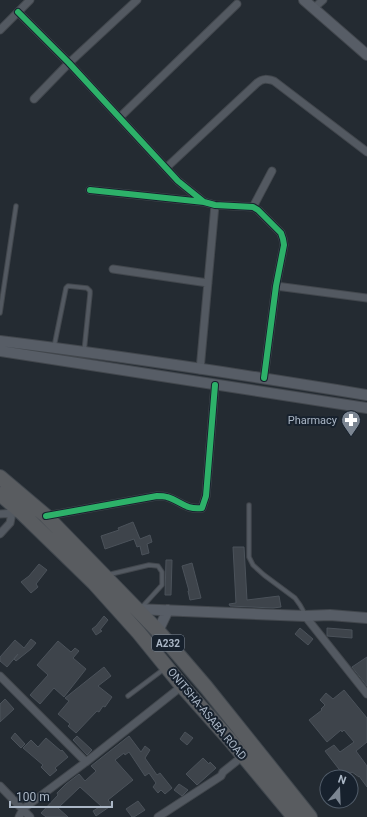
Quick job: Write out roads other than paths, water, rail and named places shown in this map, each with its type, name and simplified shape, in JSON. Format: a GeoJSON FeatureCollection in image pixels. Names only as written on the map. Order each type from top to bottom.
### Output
{"type":"FeatureCollection","features":[{"type":"Feature","properties":{"kind":"highway"},"geometry":{"type":"LineString","coordinates":[[0,472],[3,490]]}},
{"type":"Feature","properties":{"kind":"highway","name":"A232"},"geometry":{"type":"LineString","coordinates":[[3,490],[46,516],[138,609],[240,729],[310,817]]}},
{"type":"Feature","properties":{"kind":"highway","name":"ONITSHA-ASABA ROAD"},"geometry":{"type":"LineString","coordinates":[[3,490],[17,513],[94,583],[139,633],[182,686],[230,740],[294,817]]}},
{"type":"Feature","properties":{"kind":"highway"},"geometry":{"type":"LineString","coordinates":[[230,740],[240,729]]}},
{"type":"Feature","properties":{"kind":"main road"},"geometry":{"type":"LineString","coordinates":[[304,0],[367,55]]}},
{"type":"Feature","properties":{"kind":"main road"},"geometry":{"type":"LineString","coordinates":[[0,342],[84,352],[200,370],[264,378],[367,395]]}},
{"type":"Feature","properties":{"kind":"main road"},"geometry":{"type":"LineString","coordinates":[[0,351],[367,408]]}},
{"type":"Feature","properties":{"kind":"main road"},"geometry":{"type":"LineString","coordinates":[[138,609],[305,616],[330,615],[367,618]]}},
{"type":"Feature","properties":{"kind":"main road"},"geometry":{"type":"LineString","coordinates":[[158,631],[168,610]]}},
{"type":"Feature","properties":{"kind":"street"},"geometry":{"type":"LineString","coordinates":[[1,28],[30,0]]}},
{"type":"Feature","properties":{"kind":"street"},"geometry":{"type":"LineString","coordinates":[[34,98],[69,63],[137,0]]}},
{"type":"Feature","properties":{"kind":"street"},"geometry":{"type":"LineString","coordinates":[[314,8],[323,0]]}},
{"type":"Feature","properties":{"kind":"street"},"geometry":{"type":"LineString","coordinates":[[120,117],[237,4]]}},
{"type":"Feature","properties":{"kind":"street"},"geometry":{"type":"LineString","coordinates":[[18,12],[69,63],[178,180],[204,202]]}},
{"type":"Feature","properties":{"kind":"street"},"geometry":{"type":"LineString","coordinates":[[167,167],[260,80],[267,79],[274,81],[367,152]]}},
{"type":"Feature","properties":{"kind":"street"},"geometry":{"type":"LineString","coordinates":[[253,207],[272,171]]}},
{"type":"Feature","properties":{"kind":"street"},"geometry":{"type":"LineString","coordinates":[[90,190],[204,202],[215,205],[253,207],[258,210],[281,233],[284,245],[276,286],[264,378]]}},
{"type":"Feature","properties":{"kind":"street"},"geometry":{"type":"LineString","coordinates":[[200,370],[215,205]]}},
{"type":"Feature","properties":{"kind":"street"},"geometry":{"type":"LineString","coordinates":[[113,269],[208,282]]}},
{"type":"Feature","properties":{"kind":"street"},"geometry":{"type":"LineString","coordinates":[[276,286],[367,298]]}},
{"type":"Feature","properties":{"kind":"street"},"geometry":{"type":"LineString","coordinates":[[46,516],[157,496],[167,496],[186,507],[194,509],[202,508],[206,496],[214,384]]}},
{"type":"Feature","properties":{"kind":"street"},"geometry":{"type":"LineString","coordinates":[[0,514],[17,513]]}},
{"type":"Feature","properties":{"kind":"street"},"geometry":{"type":"LineString","coordinates":[[0,534],[10,524],[17,513]]}},
{"type":"Feature","properties":{"kind":"street"},"geometry":{"type":"LineString","coordinates":[[305,616],[367,694]]}},
{"type":"Feature","properties":{"kind":"street"},"geometry":{"type":"LineString","coordinates":[[0,676],[86,762]]}},
{"type":"Feature","properties":{"kind":"street"},"geometry":{"type":"LineString","coordinates":[[19,817],[23,809],[86,762],[182,686]]}},
{"type":"Feature","properties":{"kind":"street"},"geometry":{"type":"LineString","coordinates":[[158,817],[221,776],[223,772],[243,756]]}},
{"type":"Feature","properties":{"kind":"street"},"geometry":{"type":"LineString","coordinates":[[0,786],[30,817]]}},
{"type":"Feature","properties":{"kind":"lane"},"geometry":{"type":"LineString","coordinates":[[0,313],[16,206]]}},
{"type":"Feature","properties":{"kind":"lane"},"geometry":{"type":"LineString","coordinates":[[54,348],[64,291],[68,286],[87,288],[90,291],[84,352]]}},
{"type":"Feature","properties":{"kind":"lane"},"geometry":{"type":"LineString","coordinates":[[248,505],[249,557],[254,565],[264,575],[295,598],[300,604],[305,616]]}},
{"type":"Feature","properties":{"kind":"lane"},"geometry":{"type":"LineString","coordinates":[[104,575],[149,565],[158,566],[162,572],[162,585],[138,609]]}},
{"type":"Feature","properties":{"kind":"lane"},"geometry":{"type":"LineString","coordinates":[[128,696],[167,667]]}},
{"type":"Feature","properties":{"kind":"place","name":"Pharmacy"},"geometry":{"type":"Point","coordinates":[351,437]}}]}
